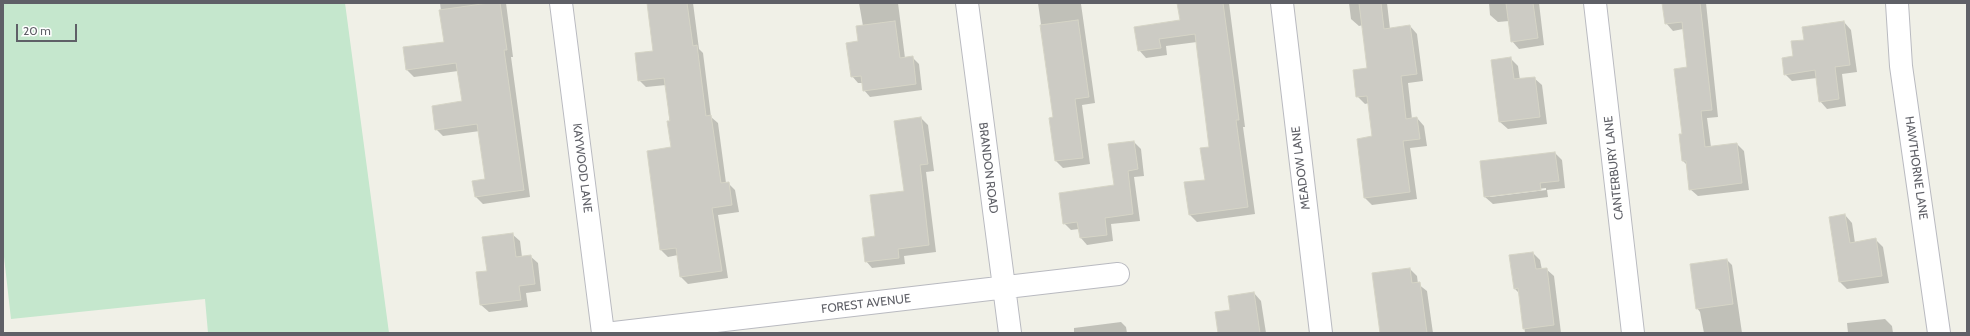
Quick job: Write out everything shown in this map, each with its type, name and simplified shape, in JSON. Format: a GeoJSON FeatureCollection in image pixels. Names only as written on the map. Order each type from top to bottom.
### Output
{"type":"FeatureCollection","features":[{"type":"Feature","properties":{"kind":"street","name":"KAYWOOD LANE"},"geometry":{"type":"LineString","coordinates":[[561,3],[603,333]]}},
{"type":"Feature","properties":{"kind":"street","name":"BRANDON ROAD"},"geometry":{"type":"LineString","coordinates":[[967,3],[1010,333]]}},
{"type":"Feature","properties":{"kind":"street","name":"MEADOW LANE"},"geometry":{"type":"LineString","coordinates":[[1282,3],[1321,333]]}},
{"type":"Feature","properties":{"kind":"street","name":"CANTERBURY LANE"},"geometry":{"type":"LineString","coordinates":[[1595,3],[1633,333]]}},
{"type":"Feature","properties":{"kind":"street","name":"HAWTHORNE LANE"},"geometry":{"type":"LineString","coordinates":[[1897,3],[1901,66],[1939,333]]}},
{"type":"Feature","properties":{"kind":"street","name":"FOREST AVENUE"},"geometry":{"type":"LineString","coordinates":[[614,333],[1118,274]]}},
{"type":"Feature","properties":{"kind":"green space"},"geometry":{"type":"Polygon","coordinates":[[[3,3],[345,3],[389,333],[208,333],[205,299],[11,319],[3,248],[3,3]]]}},
{"type":"Feature","properties":{"kind":"building"},"geometry":{"type":"Polygon","coordinates":[[[489,3],[500,3],[507,50],[504,50],[524,190],[475,197],[472,181],[485,179],[477,124],[435,130],[432,106],[462,101],[456,63],[406,70],[403,47],[444,42],[439,10],[489,3]]]}},
{"type":"Feature","properties":{"kind":"building"},"geometry":{"type":"Polygon","coordinates":[[[647,3],[687,3],[693,46],[697,45],[706,116],[711,115],[721,183],[729,182],[732,205],[712,208],[722,271],[680,277],[676,248],[660,250],[647,151],[671,147],[667,121],[670,121],[664,78],[638,81],[635,53],[653,51],[647,3]]]}},
{"type":"Feature","properties":{"kind":"building"},"geometry":{"type":"Polygon","coordinates":[[[1177,3],[1223,3],[1239,120],[1236,120],[1248,207],[1189,215],[1184,182],[1205,180],[1200,148],[1209,147],[1195,34],[1159,39],[1161,48],[1138,51],[1134,27],[1180,20],[1177,3]]]}},
{"type":"Feature","properties":{"kind":"building"},"geometry":{"type":"Polygon","coordinates":[[[1359,3],[1381,3],[1384,29],[1410,25],[1417,74],[1401,76],[1406,119],[1417,117],[1420,139],[1403,141],[1410,192],[1364,198],[1357,139],[1372,136],[1367,96],[1356,97],[1353,70],[1367,68],[1359,3]]]}},
{"type":"Feature","properties":{"kind":"building"},"geometry":{"type":"Polygon","coordinates":[[[1506,3],[1533,3],[1538,38],[1511,42],[1506,3]]]}},
{"type":"Feature","properties":{"kind":"building"},"geometry":{"type":"Polygon","coordinates":[[[1662,3],[1700,3],[1712,110],[1701,111],[1705,147],[1737,143],[1742,183],[1689,190],[1686,161],[1682,161],[1679,134],[1682,134],[1674,69],[1687,67],[1682,22],[1665,24],[1662,3]]]}},
{"type":"Feature","properties":{"kind":"building"},"geometry":{"type":"Polygon","coordinates":[[[1078,20],[1089,97],[1075,99],[1083,158],[1055,161],[1049,118],[1053,117],[1040,25],[1078,20]]]}},
{"type":"Feature","properties":{"kind":"building"},"geometry":{"type":"Polygon","coordinates":[[[895,21],[900,58],[913,56],[916,84],[863,91],[861,76],[851,77],[846,43],[858,41],[856,26],[895,21]]]}},
{"type":"Feature","properties":{"kind":"building"},"geometry":{"type":"Polygon","coordinates":[[[1844,21],[1850,65],[1835,67],[1839,99],[1819,102],[1815,70],[1784,75],[1782,58],[1793,56],[1791,41],[1804,40],[1802,27],[1844,21]]]}},
{"type":"Feature","properties":{"kind":"building"},"geometry":{"type":"Polygon","coordinates":[[[1511,57],[1514,79],[1535,77],[1540,117],[1499,122],[1491,60],[1511,57]]]}},
{"type":"Feature","properties":{"kind":"building"},"geometry":{"type":"Polygon","coordinates":[[[921,117],[928,164],[920,165],[929,245],[898,249],[899,258],[865,262],[862,238],[875,236],[870,195],[904,191],[894,121],[921,117]]]}},
{"type":"Feature","properties":{"kind":"building"},"geometry":{"type":"Polygon","coordinates":[[[1134,141],[1138,169],[1128,171],[1133,214],[1105,218],[1107,235],[1080,238],[1077,222],[1063,224],[1059,193],[1114,185],[1108,144],[1134,141]]]}},
{"type":"Feature","properties":{"kind":"building"},"geometry":{"type":"Polygon","coordinates":[[[1555,152],[1559,181],[1540,183],[1541,190],[1484,197],[1480,161],[1555,152]]]}},
{"type":"Feature","properties":{"kind":"building"},"geometry":{"type":"Polygon","coordinates":[[[1845,214],[1850,243],[1876,238],[1882,276],[1839,282],[1829,217],[1845,214]]]}},
{"type":"Feature","properties":{"kind":"building"},"geometry":{"type":"Polygon","coordinates":[[[513,233],[516,257],[531,255],[535,284],[519,286],[521,300],[480,305],[476,272],[487,271],[482,237],[513,233]]]}},
{"type":"Feature","properties":{"kind":"building"},"geometry":{"type":"Polygon","coordinates":[[[1533,252],[1536,269],[1547,268],[1554,325],[1523,329],[1518,288],[1514,289],[1509,255],[1533,252]]]}},
{"type":"Feature","properties":{"kind":"building"},"geometry":{"type":"Polygon","coordinates":[[[1727,259],[1733,304],[1696,309],[1690,264],[1727,259]]]}},
{"type":"Feature","properties":{"kind":"building"},"geometry":{"type":"Polygon","coordinates":[[[1410,268],[1412,283],[1420,282],[1427,333],[1380,333],[1372,273],[1410,268]]]}},
{"type":"Feature","properties":{"kind":"building"},"geometry":{"type":"Polygon","coordinates":[[[1254,292],[1260,333],[1218,333],[1215,312],[1230,310],[1228,296],[1254,292]]]}}]}
